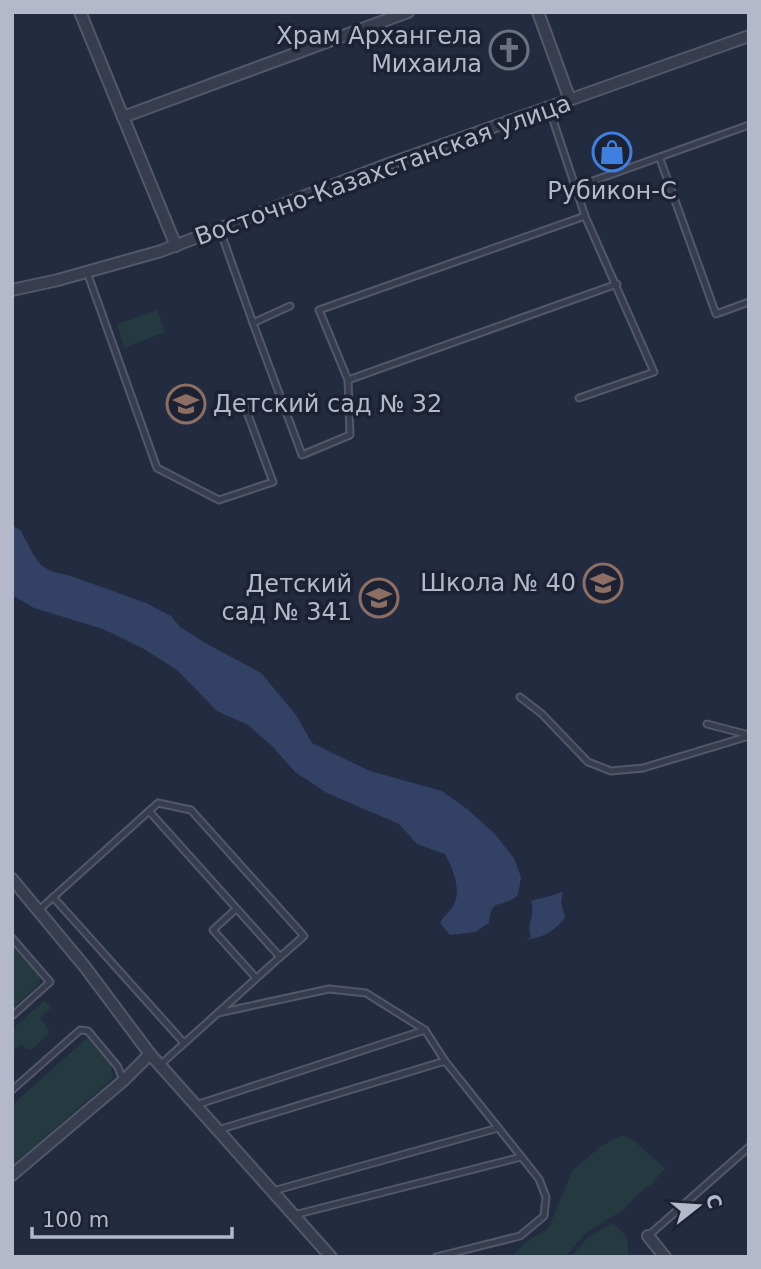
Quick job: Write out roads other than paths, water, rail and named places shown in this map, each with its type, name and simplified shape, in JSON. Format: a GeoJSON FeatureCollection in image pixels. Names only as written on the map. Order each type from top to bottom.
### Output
{"type":"FeatureCollection","features":[{"type":"Feature","properties":{"kind":"street","name":"Восточно-Казахстанская улица"},"geometry":{"type":"LineString","coordinates":[[80,12],[176,246],[383,166],[749,36]]}},
{"type":"Feature","properties":{"kind":"street"},"geometry":{"type":"LineString","coordinates":[[123,117],[408,12]]}},
{"type":"Feature","properties":{"kind":"street"},"geometry":{"type":"LineString","coordinates":[[538,12],[570,100]]}},
{"type":"Feature","properties":{"kind":"street"},"geometry":{"type":"LineString","coordinates":[[12,290],[176,246]]}},
{"type":"Feature","properties":{"kind":"street"},"geometry":{"type":"LineString","coordinates":[[12,879],[108,996],[150,1054],[331,1257]]}},
{"type":"Feature","properties":{"kind":"street"},"geometry":{"type":"LineString","coordinates":[[12,1175],[123,1081],[150,1054]]}},
{"type":"Feature","properties":{"kind":"street"},"geometry":{"type":"LineString","coordinates":[[648,1236],[665,1257]]}},
{"type":"Feature","properties":{"kind":"lane"},"geometry":{"type":"LineString","coordinates":[[549,108],[585,216],[654,372],[579,398]]}},
{"type":"Feature","properties":{"kind":"lane"},"geometry":{"type":"LineString","coordinates":[[576,187],[749,125]]}},
{"type":"Feature","properties":{"kind":"lane"},"geometry":{"type":"LineString","coordinates":[[660,159],[716,314],[749,302]]}},
{"type":"Feature","properties":{"kind":"lane"},"geometry":{"type":"LineString","coordinates":[[220,230],[302,455],[350,435],[348,380],[319,310],[585,216]]}},
{"type":"Feature","properties":{"kind":"lane"},"geometry":{"type":"LineString","coordinates":[[87,272],[158,468],[219,500],[273,482],[242,398]]}},
{"type":"Feature","properties":{"kind":"lane"},"geometry":{"type":"LineString","coordinates":[[348,380],[617,284]]}},
{"type":"Feature","properties":{"kind":"lane"},"geometry":{"type":"LineString","coordinates":[[253,323],[290,306]]}},
{"type":"Feature","properties":{"kind":"lane"},"geometry":{"type":"LineString","coordinates":[[520,697],[541,714],[588,762],[611,771],[643,768],[749,735]]}},
{"type":"Feature","properties":{"kind":"lane"},"geometry":{"type":"LineString","coordinates":[[707,724],[749,735]]}},
{"type":"Feature","properties":{"kind":"lane"},"geometry":{"type":"LineString","coordinates":[[38,910],[158,803],[191,810],[304,936],[160,1065]]}},
{"type":"Feature","properties":{"kind":"lane"},"geometry":{"type":"LineString","coordinates":[[149,811],[280,957]]}},
{"type":"Feature","properties":{"kind":"lane"},"geometry":{"type":"LineString","coordinates":[[53,897],[184,1043]]}},
{"type":"Feature","properties":{"kind":"lane"},"geometry":{"type":"LineString","coordinates":[[236,909],[214,930],[256,978]]}},
{"type":"Feature","properties":{"kind":"lane"},"geometry":{"type":"LineString","coordinates":[[12,938],[51,982],[12,1016]]}},
{"type":"Feature","properties":{"kind":"lane"},"geometry":{"type":"LineString","coordinates":[[218,1013],[329,989],[366,993],[425,1030],[445,1061],[539,1179],[546,1196],[544,1216],[520,1236],[436,1257]]}},
{"type":"Feature","properties":{"kind":"lane"},"geometry":{"type":"LineString","coordinates":[[12,1090],[80,1030],[88,1031],[118,1066],[123,1081]]}},
{"type":"Feature","properties":{"kind":"lane"},"geometry":{"type":"LineString","coordinates":[[196,1105],[425,1030]]}},
{"type":"Feature","properties":{"kind":"lane"},"geometry":{"type":"LineString","coordinates":[[218,1130],[445,1061]]}},
{"type":"Feature","properties":{"kind":"lane"},"geometry":{"type":"LineString","coordinates":[[273,1191],[498,1128]]}},
{"type":"Feature","properties":{"kind":"lane"},"geometry":{"type":"LineString","coordinates":[[648,1236],[749,1147]]}},
{"type":"Feature","properties":{"kind":"lane"},"geometry":{"type":"LineString","coordinates":[[294,1215],[521,1157]]}},
{"type":"Feature","properties":{"kind":"water"},"geometry":{"type":"Polygon","coordinates":[[[12,525],[21,531],[41,565],[50,571],[146,603],[171,616],[180,627],[207,644],[261,673],[296,715],[312,743],[370,771],[442,791],[467,809],[494,833],[514,858],[521,877],[518,895],[495,906],[489,923],[475,932],[450,935],[440,923],[453,906],[457,885],[445,854],[417,844],[399,824],[327,793],[295,772],[272,746],[248,725],[217,711],[177,670],[144,649],[103,629],[34,608],[12,595],[12,525]]]}},
{"type":"Feature","properties":{"kind":"water"},"geometry":{"type":"Polygon","coordinates":[[[563,891],[561,902],[565,918],[548,933],[526,940],[531,937],[531,901],[563,891]]]}},
{"type":"Feature","properties":{"kind":"place","name":"Храм Архангела Михаила"},"geometry":{"type":"Point","coordinates":[509,50]}},
{"type":"Feature","properties":{"kind":"place","name":"Рубикон-С"},"geometry":{"type":"Point","coordinates":[612,152]}},
{"type":"Feature","properties":{"kind":"place","name":"Детский сад № 32"},"geometry":{"type":"Point","coordinates":[186,404]}},
{"type":"Feature","properties":{"kind":"place","name":"Школа № 40"},"geometry":{"type":"Point","coordinates":[603,583]}},
{"type":"Feature","properties":{"kind":"place","name":"Детский сад № 341"},"geometry":{"type":"Point","coordinates":[379,598]}}]}
